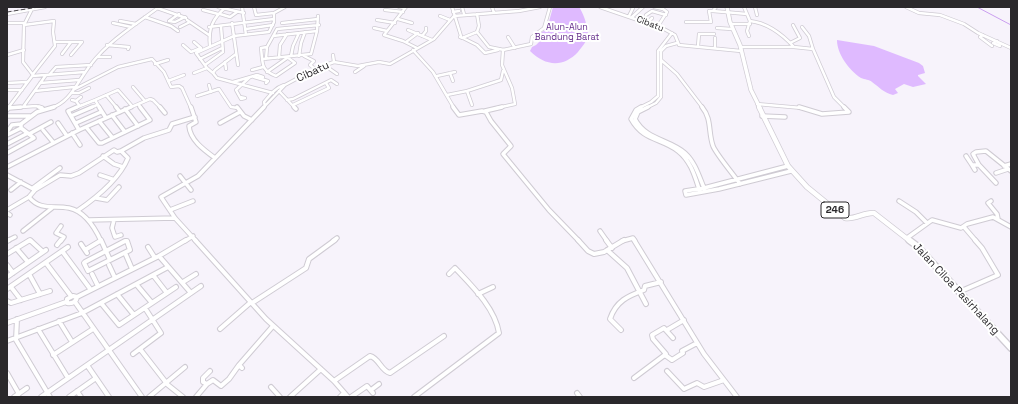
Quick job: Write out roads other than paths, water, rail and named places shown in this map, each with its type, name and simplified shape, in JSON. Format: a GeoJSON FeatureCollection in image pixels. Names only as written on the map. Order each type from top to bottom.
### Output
{"type":"FeatureCollection","features":[{"type":"Feature","properties":{"kind":"main road","name":"Jalan Ciloa Pasirhalang"},"geometry":{"type":"LineString","coordinates":[[727,7],[732,26],[741,49],[749,84],[762,116],[789,168],[807,187],[845,218],[850,219],[870,212],[874,213],[917,246],[1011,348]]}},
{"type":"Feature","properties":{"kind":"street"},"geometry":{"type":"LineString","coordinates":[[7,14],[45,7]]}},
{"type":"Feature","properties":{"kind":"street"},"geometry":{"type":"LineString","coordinates":[[218,7],[244,13]]}},
{"type":"Feature","properties":{"kind":"street"},"geometry":{"type":"LineString","coordinates":[[242,7],[246,34]]}},
{"type":"Feature","properties":{"kind":"street"},"geometry":{"type":"LineString","coordinates":[[254,7],[255,15],[274,13],[282,11],[288,7]]}},
{"type":"Feature","properties":{"kind":"street"},"geometry":{"type":"LineString","coordinates":[[399,7],[406,8],[384,35],[406,42],[415,49],[437,76],[457,114],[459,115],[515,104],[512,88],[503,70],[502,65],[504,50]]}},
{"type":"Feature","properties":{"kind":"street"},"geometry":{"type":"LineString","coordinates":[[452,7],[461,36],[460,37],[473,42],[485,53],[531,44],[532,37],[544,28],[550,7]]}},
{"type":"Feature","properties":{"kind":"street"},"geometry":{"type":"LineString","coordinates":[[462,7],[464,14]]}},
{"type":"Feature","properties":{"kind":"street"},"geometry":{"type":"LineString","coordinates":[[492,7],[494,13]]}},
{"type":"Feature","properties":{"kind":"street"},"geometry":{"type":"LineString","coordinates":[[454,16],[540,7]]}},
{"type":"Feature","properties":{"kind":"street","name":"Cibatu"},"geometry":{"type":"LineString","coordinates":[[600,7],[658,26],[672,33],[677,42]]}},
{"type":"Feature","properties":{"kind":"street"},"geometry":{"type":"LineString","coordinates":[[630,7],[633,8],[631,16]]}},
{"type":"Feature","properties":{"kind":"street"},"geometry":{"type":"LineString","coordinates":[[631,16],[636,12],[640,12],[643,7]]}},
{"type":"Feature","properties":{"kind":"street"},"geometry":{"type":"LineString","coordinates":[[654,7],[662,8],[667,12],[666,15]]}},
{"type":"Feature","properties":{"kind":"street"},"geometry":{"type":"LineString","coordinates":[[686,22],[710,22],[709,11],[713,11],[716,7]]}},
{"type":"Feature","properties":{"kind":"street"},"geometry":{"type":"LineString","coordinates":[[744,7],[750,22],[747,31],[749,36]]}},
{"type":"Feature","properties":{"kind":"street"},"geometry":{"type":"LineString","coordinates":[[755,7],[757,15]]}},
{"type":"Feature","properties":{"kind":"street"},"geometry":{"type":"LineString","coordinates":[[906,7],[919,13],[940,15],[964,24],[1011,48]]}},
{"type":"Feature","properties":{"kind":"street"},"geometry":{"type":"LineString","coordinates":[[32,75],[24,64],[24,24],[33,8]]}},
{"type":"Feature","properties":{"kind":"street"},"geometry":{"type":"LineString","coordinates":[[7,135],[21,126],[30,116],[43,110],[55,107],[72,93],[79,80],[107,45],[158,8],[179,14],[209,36]]}},
{"type":"Feature","properties":{"kind":"street"},"geometry":{"type":"LineString","coordinates":[[210,46],[209,27],[225,8]]}},
{"type":"Feature","properties":{"kind":"street"},"geometry":{"type":"LineString","coordinates":[[617,13],[618,8]]}},
{"type":"Feature","properties":{"kind":"street"},"geometry":{"type":"LineString","coordinates":[[203,10],[230,17],[237,12]]}},
{"type":"Feature","properties":{"kind":"street"},"geometry":{"type":"LineString","coordinates":[[385,10],[403,12]]}},
{"type":"Feature","properties":{"kind":"street"},"geometry":{"type":"LineString","coordinates":[[453,12],[459,11]]}},
{"type":"Feature","properties":{"kind":"street"},"geometry":{"type":"LineString","coordinates":[[632,11],[636,12]]}},
{"type":"Feature","properties":{"kind":"street"},"geometry":{"type":"LineString","coordinates":[[646,15],[652,11],[666,15]]}},
{"type":"Feature","properties":{"kind":"street"},"geometry":{"type":"LineString","coordinates":[[713,11],[747,14]]}},
{"type":"Feature","properties":{"kind":"street"},"geometry":{"type":"LineString","coordinates":[[272,93],[219,79],[206,67],[196,53],[234,36],[269,32],[273,25],[274,13]]}},
{"type":"Feature","properties":{"kind":"street"},"geometry":{"type":"LineString","coordinates":[[179,14],[169,21],[175,22],[186,18]]}},
{"type":"Feature","properties":{"kind":"street"},"geometry":{"type":"LineString","coordinates":[[462,38],[477,32],[479,26],[478,14]]}},
{"type":"Feature","properties":{"kind":"street"},"geometry":{"type":"LineString","coordinates":[[658,26],[666,15]]}},
{"type":"Feature","properties":{"kind":"street"},"geometry":{"type":"LineString","coordinates":[[440,16],[450,20]]}},
{"type":"Feature","properties":{"kind":"street","name":"Cibatu"},"geometry":{"type":"LineString","coordinates":[[170,210],[161,198],[163,195],[198,176],[285,85],[315,69],[334,62],[355,66],[379,62],[390,64],[432,40],[454,16]]}},
{"type":"Feature","properties":{"kind":"street"},"geometry":{"type":"LineString","coordinates":[[145,17],[171,26],[178,31]]}},
{"type":"Feature","properties":{"kind":"street"},"geometry":{"type":"LineString","coordinates":[[264,59],[304,56],[310,54],[313,40],[319,25],[318,18],[282,23]]}},
{"type":"Feature","properties":{"kind":"street"},"geometry":{"type":"LineString","coordinates":[[648,22],[652,18]]}},
{"type":"Feature","properties":{"kind":"street"},"geometry":{"type":"LineString","coordinates":[[209,27],[274,19]]}},
{"type":"Feature","properties":{"kind":"street"},"geometry":{"type":"LineString","coordinates":[[398,19],[412,23]]}},
{"type":"Feature","properties":{"kind":"street"},"geometry":{"type":"LineString","coordinates":[[7,23],[24,24],[54,20],[52,32],[55,42],[53,49],[8,109]]}},
{"type":"Feature","properties":{"kind":"street"},"geometry":{"type":"LineString","coordinates":[[377,20],[395,23]]}},
{"type":"Feature","properties":{"kind":"street"},"geometry":{"type":"LineString","coordinates":[[120,21],[136,24]]}},
{"type":"Feature","properties":{"kind":"street"},"geometry":{"type":"LineString","coordinates":[[180,27],[190,22]]}},
{"type":"Feature","properties":{"kind":"street"},"geometry":{"type":"LineString","coordinates":[[717,28],[750,22],[760,22],[794,47]]}},
{"type":"Feature","properties":{"kind":"street"},"geometry":{"type":"LineString","coordinates":[[113,23],[131,28]]}},
{"type":"Feature","properties":{"kind":"street"},"geometry":{"type":"LineString","coordinates":[[232,23],[238,65]]}},
{"type":"Feature","properties":{"kind":"street"},"geometry":{"type":"LineString","coordinates":[[246,29],[273,25]]}},
{"type":"Feature","properties":{"kind":"street"},"geometry":{"type":"LineString","coordinates":[[263,68],[267,47],[277,29],[319,25]]}},
{"type":"Feature","properties":{"kind":"street"},"geometry":{"type":"LineString","coordinates":[[790,43],[800,38],[793,25]]}},
{"type":"Feature","properties":{"kind":"street"},"geometry":{"type":"LineString","coordinates":[[194,73],[206,67],[222,54],[221,26]]}},
{"type":"Feature","properties":{"kind":"street"},"geometry":{"type":"LineString","coordinates":[[757,104],[792,106],[822,114],[848,112],[834,98],[809,36],[802,27]]}},
{"type":"Feature","properties":{"kind":"street"},"geometry":{"type":"LineString","coordinates":[[374,28],[387,31]]}},
{"type":"Feature","properties":{"kind":"street"},"geometry":{"type":"LineString","coordinates":[[422,36],[426,31],[426,28]]}},
{"type":"Feature","properties":{"kind":"street"},"geometry":{"type":"LineString","coordinates":[[408,30],[432,40]]}},
{"type":"Feature","properties":{"kind":"street"},"geometry":{"type":"LineString","coordinates":[[273,36],[317,31]]}},
{"type":"Feature","properties":{"kind":"street"},"geometry":{"type":"LineString","coordinates":[[299,56],[301,43],[305,32]]}},
{"type":"Feature","properties":{"kind":"street"},"geometry":{"type":"LineString","coordinates":[[477,32],[489,47],[504,50]]}},
{"type":"Feature","properties":{"kind":"street"},"geometry":{"type":"LineString","coordinates":[[292,56],[293,46],[299,33]]}},
{"type":"Feature","properties":{"kind":"street"},"geometry":{"type":"LineString","coordinates":[[406,42],[418,33]]}},
{"type":"Feature","properties":{"kind":"street"},"geometry":{"type":"LineString","coordinates":[[672,33],[657,54],[661,97],[656,103],[638,112],[635,119],[643,132],[680,149],[689,157],[694,165],[704,190]]}},
{"type":"Feature","properties":{"kind":"street"},"geometry":{"type":"LineString","coordinates":[[279,58],[280,45],[287,34]]}},
{"type":"Feature","properties":{"kind":"street"},"geometry":{"type":"LineString","coordinates":[[698,46],[699,34],[714,34]]}},
{"type":"Feature","properties":{"kind":"street"},"geometry":{"type":"LineString","coordinates":[[983,35],[980,39],[992,46]]}},
{"type":"Feature","properties":{"kind":"street"},"geometry":{"type":"LineString","coordinates":[[508,37],[515,48]]}},
{"type":"Feature","properties":{"kind":"street"},"geometry":{"type":"LineString","coordinates":[[715,38],[715,48]]}},
{"type":"Feature","properties":{"kind":"street"},"geometry":{"type":"LineString","coordinates":[[995,40],[993,43],[1000,46]]}},
{"type":"Feature","properties":{"kind":"street"},"geometry":{"type":"LineString","coordinates":[[667,41],[671,44]]}},
{"type":"Feature","properties":{"kind":"street"},"geometry":{"type":"LineString","coordinates":[[55,42],[82,42],[72,55]]}},
{"type":"Feature","properties":{"kind":"street"},"geometry":{"type":"LineString","coordinates":[[62,54],[71,42]]}},
{"type":"Feature","properties":{"kind":"street"},"geometry":{"type":"LineString","coordinates":[[194,42],[200,47]]}},
{"type":"Feature","properties":{"kind":"street"},"geometry":{"type":"LineString","coordinates":[[662,47],[677,42],[684,46],[715,48],[741,49],[794,47],[813,49]]}},
{"type":"Feature","properties":{"kind":"street"},"geometry":{"type":"LineString","coordinates":[[107,45],[129,47],[128,49]]}},
{"type":"Feature","properties":{"kind":"street"},"geometry":{"type":"LineString","coordinates":[[183,45],[191,52],[201,48],[200,47],[210,46]]}},
{"type":"Feature","properties":{"kind":"street"},"geometry":{"type":"LineString","coordinates":[[264,59],[261,48],[267,47]]}},
{"type":"Feature","properties":{"kind":"street"},"geometry":{"type":"LineString","coordinates":[[662,47],[658,96],[654,101],[634,111],[631,119],[636,129],[641,134],[666,144],[685,157],[699,191]]}},
{"type":"Feature","properties":{"kind":"street"},"geometry":{"type":"LineString","coordinates":[[200,59],[222,48]]}},
{"type":"Feature","properties":{"kind":"street"},"geometry":{"type":"LineString","coordinates":[[7,55],[24,50]]}},
{"type":"Feature","properties":{"kind":"street"},"geometry":{"type":"LineString","coordinates":[[213,73],[236,54]]}},
{"type":"Feature","properties":{"kind":"street"},"geometry":{"type":"LineString","coordinates":[[333,55],[334,62]]}},
{"type":"Feature","properties":{"kind":"street"},"geometry":{"type":"LineString","coordinates":[[304,56],[314,61],[310,65],[315,69]]}},
{"type":"Feature","properties":{"kind":"street"},"geometry":{"type":"LineString","coordinates":[[98,57],[110,57]]}},
{"type":"Feature","properties":{"kind":"street"},"geometry":{"type":"LineString","coordinates":[[263,68],[267,72],[276,76],[295,62],[287,57]]}},
{"type":"Feature","properties":{"kind":"street"},"geometry":{"type":"LineString","coordinates":[[267,72],[287,57]]}},
{"type":"Feature","properties":{"kind":"street"},"geometry":{"type":"LineString","coordinates":[[35,90],[75,88],[118,67],[152,59],[164,72],[171,87],[181,86],[187,97],[196,122],[189,126],[189,129],[200,145],[215,158]]}},
{"type":"Feature","properties":{"kind":"street"},"geometry":{"type":"LineString","coordinates":[[355,72],[364,66],[364,59]]}},
{"type":"Feature","properties":{"kind":"street"},"geometry":{"type":"LineString","coordinates":[[155,64],[168,60]]}},
{"type":"Feature","properties":{"kind":"street"},"geometry":{"type":"LineString","coordinates":[[661,60],[673,70],[706,114],[710,122],[713,146],[739,182]]}},
{"type":"Feature","properties":{"kind":"street"},"geometry":{"type":"LineString","coordinates":[[225,62],[226,69]]}},
{"type":"Feature","properties":{"kind":"street"},"geometry":{"type":"LineString","coordinates":[[23,107],[40,82],[56,67],[91,65]]}},
{"type":"Feature","properties":{"kind":"street"},"geometry":{"type":"LineString","coordinates":[[324,65],[337,74]]}},
{"type":"Feature","properties":{"kind":"street"},"geometry":{"type":"LineString","coordinates":[[252,70],[263,68]]}},
{"type":"Feature","properties":{"kind":"street"},"geometry":{"type":"LineString","coordinates":[[659,70],[669,68],[673,70]]}},
{"type":"Feature","properties":{"kind":"street"},"geometry":{"type":"LineString","coordinates":[[447,95],[467,91],[501,80],[503,70]]}},
{"type":"Feature","properties":{"kind":"street"},"geometry":{"type":"LineString","coordinates":[[32,75],[85,72]]}},
{"type":"Feature","properties":{"kind":"street"},"geometry":{"type":"LineString","coordinates":[[437,76],[455,72]]}},
{"type":"Feature","properties":{"kind":"street"},"geometry":{"type":"LineString","coordinates":[[450,73],[453,81]]}},
{"type":"Feature","properties":{"kind":"street"},"geometry":{"type":"LineString","coordinates":[[168,81],[184,75]]}},
{"type":"Feature","properties":{"kind":"street"},"geometry":{"type":"LineString","coordinates":[[232,83],[252,77],[268,81],[266,83]]}},
{"type":"Feature","properties":{"kind":"street"},"geometry":{"type":"LineString","coordinates":[[240,97],[236,92],[241,85],[252,77]]}},
{"type":"Feature","properties":{"kind":"street"},"geometry":{"type":"LineString","coordinates":[[40,82],[79,80]]}},
{"type":"Feature","properties":{"kind":"street"},"geometry":{"type":"LineString","coordinates":[[289,100],[333,80],[337,84]]}},
{"type":"Feature","properties":{"kind":"street"},"geometry":{"type":"LineString","coordinates":[[7,83],[27,82]]}},
{"type":"Feature","properties":{"kind":"street"},"geometry":{"type":"LineString","coordinates":[[294,105],[330,88],[326,83]]}},
{"type":"Feature","properties":{"kind":"street"},"geometry":{"type":"LineString","coordinates":[[209,85],[211,92]]}},
{"type":"Feature","properties":{"kind":"street"},"geometry":{"type":"LineString","coordinates":[[265,106],[264,102],[272,93],[280,86],[285,85]]}},
{"type":"Feature","properties":{"kind":"street"},"geometry":{"type":"LineString","coordinates":[[133,87],[145,101]]}},
{"type":"Feature","properties":{"kind":"street"},"geometry":{"type":"LineString","coordinates":[[72,93],[79,94],[89,88]]}},
{"type":"Feature","properties":{"kind":"street"},"geometry":{"type":"LineString","coordinates":[[197,96],[220,89],[231,107],[237,107],[244,116],[252,120]]}},
{"type":"Feature","properties":{"kind":"street"},"geometry":{"type":"LineString","coordinates":[[7,90],[22,90]]}},
{"type":"Feature","properties":{"kind":"street"},"geometry":{"type":"LineString","coordinates":[[79,130],[68,110],[119,91],[132,106]]}},
{"type":"Feature","properties":{"kind":"street"},"geometry":{"type":"LineString","coordinates":[[278,91],[294,105],[296,110]]}},
{"type":"Feature","properties":{"kind":"street"},"geometry":{"type":"LineString","coordinates":[[467,91],[472,105]]}},
{"type":"Feature","properties":{"kind":"street"},"geometry":{"type":"LineString","coordinates":[[106,95],[120,112]]}},
{"type":"Feature","properties":{"kind":"street"},"geometry":{"type":"LineString","coordinates":[[79,105],[74,100],[81,97]]}},
{"type":"Feature","properties":{"kind":"street"},"geometry":{"type":"LineString","coordinates":[[7,168],[53,142],[145,101],[152,99],[165,113]]}},
{"type":"Feature","properties":{"kind":"street"},"geometry":{"type":"LineString","coordinates":[[95,100],[106,118]]}},
{"type":"Feature","properties":{"kind":"street"},"geometry":{"type":"LineString","coordinates":[[86,127],[98,143],[112,138],[150,119],[138,104]]}},
{"type":"Feature","properties":{"kind":"street"},"geometry":{"type":"LineString","coordinates":[[71,116],[97,105]]}},
{"type":"Feature","properties":{"kind":"street"},"geometry":{"type":"LineString","coordinates":[[8,109],[36,106],[42,108]]}},
{"type":"Feature","properties":{"kind":"street"},"geometry":{"type":"LineString","coordinates":[[125,109],[138,126]]}},
{"type":"Feature","properties":{"kind":"street"},"geometry":{"type":"LineString","coordinates":[[485,111],[511,146],[503,154],[564,228],[590,252],[597,254],[610,249],[624,240],[633,238],[697,343],[737,397]]}},
{"type":"Feature","properties":{"kind":"street"},"geometry":{"type":"LineString","coordinates":[[76,123],[101,112]]}},
{"type":"Feature","properties":{"kind":"street"},"geometry":{"type":"LineString","coordinates":[[220,122],[240,112]]}},
{"type":"Feature","properties":{"kind":"street"},"geometry":{"type":"LineString","coordinates":[[7,116],[20,114],[30,116]]}},
{"type":"Feature","properties":{"kind":"street"},"geometry":{"type":"LineString","coordinates":[[112,115],[125,132]]}},
{"type":"Feature","properties":{"kind":"street"},"geometry":{"type":"LineString","coordinates":[[183,115],[184,120]]}},
{"type":"Feature","properties":{"kind":"street"},"geometry":{"type":"LineString","coordinates":[[762,116],[785,116]]}},
{"type":"Feature","properties":{"kind":"street"},"geometry":{"type":"LineString","coordinates":[[34,189],[62,174],[71,176],[79,173],[114,150],[117,152],[121,151],[144,138],[170,130],[172,125],[195,117]]}},
{"type":"Feature","properties":{"kind":"street"},"geometry":{"type":"LineString","coordinates":[[99,121],[112,138]]}},
{"type":"Feature","properties":{"kind":"street"},"geometry":{"type":"LineString","coordinates":[[7,144],[51,122]]}},
{"type":"Feature","properties":{"kind":"street"},"geometry":{"type":"LineString","coordinates":[[58,123],[67,136]]}},
{"type":"Feature","properties":{"kind":"street"},"geometry":{"type":"LineString","coordinates":[[7,132],[12,125],[21,126],[34,138],[7,153]]}},
{"type":"Feature","properties":{"kind":"street"},"geometry":{"type":"LineString","coordinates":[[43,130],[53,142]]}},
{"type":"Feature","properties":{"kind":"street"},"geometry":{"type":"LineString","coordinates":[[72,133],[80,145]]}},
{"type":"Feature","properties":{"kind":"street"},"geometry":{"type":"LineString","coordinates":[[77,211],[96,198],[123,167],[128,158],[121,151]]}},
{"type":"Feature","properties":{"kind":"street"},"geometry":{"type":"LineString","coordinates":[[996,183],[979,165],[973,154],[984,151],[1010,170]]}},
{"type":"Feature","properties":{"kind":"street"},"geometry":{"type":"LineString","coordinates":[[103,156],[114,164],[123,167]]}},
{"type":"Feature","properties":{"kind":"street"},"geometry":{"type":"LineString","coordinates":[[966,156],[975,170]]}},
{"type":"Feature","properties":{"kind":"street"},"geometry":{"type":"LineString","coordinates":[[1004,166],[1011,164]]}},
{"type":"Feature","properties":{"kind":"street"},"geometry":{"type":"LineString","coordinates":[[972,165],[979,165]]}},
{"type":"Feature","properties":{"kind":"street"},"geometry":{"type":"LineString","coordinates":[[7,210],[29,197],[34,189],[60,168]]}},
{"type":"Feature","properties":{"kind":"street"},"geometry":{"type":"LineString","coordinates":[[685,193],[739,182],[789,168]]}},
{"type":"Feature","properties":{"kind":"street"},"geometry":{"type":"LineString","coordinates":[[996,173],[1010,170]]}},
{"type":"Feature","properties":{"kind":"street"},"geometry":{"type":"LineString","coordinates":[[7,175],[34,189]]}},
{"type":"Feature","properties":{"kind":"street"},"geometry":{"type":"LineString","coordinates":[[100,175],[112,179]]}},
{"type":"Feature","properties":{"kind":"street"},"geometry":{"type":"LineString","coordinates":[[180,176],[191,190]]}},
{"type":"Feature","properties":{"kind":"street"},"geometry":{"type":"LineString","coordinates":[[11,190],[21,182]]}},
{"type":"Feature","properties":{"kind":"street"},"geometry":{"type":"LineString","coordinates":[[96,198],[107,200],[119,187]]}},
{"type":"Feature","properties":{"kind":"street"},"geometry":{"type":"LineString","coordinates":[[29,197],[30,200],[38,204],[52,208],[71,208],[88,220],[106,251],[115,278]]}},
{"type":"Feature","properties":{"kind":"street"},"geometry":{"type":"LineString","coordinates":[[192,201],[170,210],[175,218],[194,237],[273,326],[334,381],[348,397]]}},
{"type":"Feature","properties":{"kind":"street"},"geometry":{"type":"LineString","coordinates":[[899,201],[916,212],[927,223]]}},
{"type":"Feature","properties":{"kind":"street"},"geometry":{"type":"LineString","coordinates":[[992,201],[988,203],[988,205],[997,214],[998,219]]}},
{"type":"Feature","properties":{"kind":"street"},"geometry":{"type":"LineString","coordinates":[[23,231],[52,208]]}},
{"type":"Feature","properties":{"kind":"street"},"geometry":{"type":"LineString","coordinates":[[964,228],[967,224],[993,217],[1011,227]]}},
{"type":"Feature","properties":{"kind":"street"},"geometry":{"type":"LineString","coordinates":[[88,220],[175,218]]}},
{"type":"Feature","properties":{"kind":"street"},"geometry":{"type":"LineString","coordinates":[[114,220],[113,233],[115,237],[121,235]]}},
{"type":"Feature","properties":{"kind":"street"},"geometry":{"type":"LineString","coordinates":[[907,238],[927,223],[935,220],[964,228],[982,248],[998,275],[959,292]]}},
{"type":"Feature","properties":{"kind":"street"},"geometry":{"type":"LineString","coordinates":[[57,245],[64,237],[56,234],[61,226]]}},
{"type":"Feature","properties":{"kind":"street"},"geometry":{"type":"LineString","coordinates":[[600,231],[610,249],[627,268],[646,304]]}},
{"type":"Feature","properties":{"kind":"street"},"geometry":{"type":"LineString","coordinates":[[7,242],[15,237]]}},
{"type":"Feature","properties":{"kind":"street"},"geometry":{"type":"LineString","coordinates":[[66,302],[69,304],[74,302],[77,297],[194,237]]}},
{"type":"Feature","properties":{"kind":"street"},"geometry":{"type":"LineString","coordinates":[[220,329],[252,303],[306,268],[309,259],[337,238]]}},
{"type":"Feature","properties":{"kind":"street"},"geometry":{"type":"LineString","coordinates":[[7,254],[30,240],[44,251],[7,276]]}},
{"type":"Feature","properties":{"kind":"street"},"geometry":{"type":"LineString","coordinates":[[81,244],[86,252],[100,241]]}},
{"type":"Feature","properties":{"kind":"street"},"geometry":{"type":"LineString","coordinates":[[90,272],[130,249],[126,241],[85,262],[90,272],[98,286]]}},
{"type":"Feature","properties":{"kind":"street"},"geometry":{"type":"LineString","coordinates":[[21,300],[9,288],[68,247]]}},
{"type":"Feature","properties":{"kind":"street"},"geometry":{"type":"LineString","coordinates":[[148,247],[154,258]]}},
{"type":"Feature","properties":{"kind":"street"},"geometry":{"type":"LineString","coordinates":[[16,248],[28,262]]}},
{"type":"Feature","properties":{"kind":"street"},"geometry":{"type":"LineString","coordinates":[[62,251],[91,290]]}},
{"type":"Feature","properties":{"kind":"street"},"geometry":{"type":"LineString","coordinates":[[126,255],[132,269]]}},
{"type":"Feature","properties":{"kind":"street"},"geometry":{"type":"LineString","coordinates":[[159,256],[191,293]]}},
{"type":"Feature","properties":{"kind":"street"},"geometry":{"type":"LineString","coordinates":[[46,263],[71,296],[77,297]]}},
{"type":"Feature","properties":{"kind":"street"},"geometry":{"type":"LineString","coordinates":[[7,265],[13,273]]}},
{"type":"Feature","properties":{"kind":"street"},"geometry":{"type":"LineString","coordinates":[[7,340],[82,313],[168,267]]}},
{"type":"Feature","properties":{"kind":"street"},"geometry":{"type":"LineString","coordinates":[[414,397],[499,333],[497,324],[478,294],[455,268],[449,274]]}},
{"type":"Feature","properties":{"kind":"street"},"geometry":{"type":"LineString","coordinates":[[29,274],[40,294]]}},
{"type":"Feature","properties":{"kind":"street"},"geometry":{"type":"LineString","coordinates":[[183,282],[196,274]]}},
{"type":"Feature","properties":{"kind":"street"},"geometry":{"type":"LineString","coordinates":[[153,275],[167,293]]}},
{"type":"Feature","properties":{"kind":"street"},"geometry":{"type":"LineString","coordinates":[[621,330],[610,319],[615,306],[622,299],[640,292],[645,288],[645,286],[660,282]]}},
{"type":"Feature","properties":{"kind":"street"},"geometry":{"type":"LineString","coordinates":[[136,284],[152,303]]}},
{"type":"Feature","properties":{"kind":"street"},"geometry":{"type":"LineString","coordinates":[[41,397],[49,395],[87,364],[201,286]]}},
{"type":"Feature","properties":{"kind":"street"},"geometry":{"type":"LineString","coordinates":[[101,303],[118,325],[176,287]]}},
{"type":"Feature","properties":{"kind":"street"},"geometry":{"type":"LineString","coordinates":[[478,294],[493,287]]}},
{"type":"Feature","properties":{"kind":"street"},"geometry":{"type":"LineString","coordinates":[[7,301],[11,303],[50,290]]}},
{"type":"Feature","properties":{"kind":"street"},"geometry":{"type":"LineString","coordinates":[[117,294],[134,315]]}},
{"type":"Feature","properties":{"kind":"street"},"geometry":{"type":"LineString","coordinates":[[7,323],[66,302],[71,296]]}},
{"type":"Feature","properties":{"kind":"street"},"geometry":{"type":"LineString","coordinates":[[74,302],[142,397]]}},
{"type":"Feature","properties":{"kind":"street"},"geometry":{"type":"LineString","coordinates":[[133,354],[161,333],[145,308]]}},
{"type":"Feature","properties":{"kind":"street"},"geometry":{"type":"LineString","coordinates":[[17,319],[16,338],[49,395]]}},
{"type":"Feature","properties":{"kind":"street"},"geometry":{"type":"LineString","coordinates":[[667,330],[684,320]]}},
{"type":"Feature","properties":{"kind":"street"},"geometry":{"type":"LineString","coordinates":[[59,321],[72,342]]}},
{"type":"Feature","properties":{"kind":"street"},"geometry":{"type":"LineString","coordinates":[[196,397],[207,384],[213,380],[222,386],[241,366],[273,326]]}},
{"type":"Feature","properties":{"kind":"street"},"geometry":{"type":"LineString","coordinates":[[53,355],[93,328]]}},
{"type":"Feature","properties":{"kind":"street"},"geometry":{"type":"LineString","coordinates":[[673,338],[667,330],[663,328],[652,336],[665,355],[672,360],[683,353],[682,351],[697,343]]}},
{"type":"Feature","properties":{"kind":"street"},"geometry":{"type":"LineString","coordinates":[[38,329],[68,378]]}},
{"type":"Feature","properties":{"kind":"street"},"geometry":{"type":"LineString","coordinates":[[334,381],[370,356],[374,357],[386,372],[390,372],[444,336]]}},
{"type":"Feature","properties":{"kind":"street"},"geometry":{"type":"LineString","coordinates":[[140,349],[173,391],[183,397]]}},
{"type":"Feature","properties":{"kind":"street"},"geometry":{"type":"LineString","coordinates":[[634,378],[665,355]]}},
{"type":"Feature","properties":{"kind":"street"},"geometry":{"type":"LineString","coordinates":[[87,364],[108,397]]}},
{"type":"Feature","properties":{"kind":"street"},"geometry":{"type":"LineString","coordinates":[[149,397],[185,367]]}},
{"type":"Feature","properties":{"kind":"street"},"geometry":{"type":"LineString","coordinates":[[290,397],[321,369]]}},
{"type":"Feature","properties":{"kind":"street"},"geometry":{"type":"LineString","coordinates":[[207,384],[202,380],[210,371]]}},
{"type":"Feature","properties":{"kind":"street"},"geometry":{"type":"LineString","coordinates":[[667,371],[684,389],[697,383],[704,387],[724,380]]}},
{"type":"Feature","properties":{"kind":"street"},"geometry":{"type":"LineString","coordinates":[[7,373],[19,394]]}},
{"type":"Feature","properties":{"kind":"street"},"geometry":{"type":"LineString","coordinates":[[69,397],[96,378]]}},
{"type":"Feature","properties":{"kind":"street"},"geometry":{"type":"LineString","coordinates":[[351,397],[367,386],[372,392],[379,384]]}},
{"type":"Feature","properties":{"kind":"street"},"geometry":{"type":"LineString","coordinates":[[271,387],[280,397]]}},
{"type":"Feature","properties":{"kind":"street"},"geometry":{"type":"LineString","coordinates":[[14,397],[27,388]]}},
{"type":"Feature","properties":{"kind":"street"},"geometry":{"type":"LineString","coordinates":[[77,391],[81,397]]}},
{"type":"Feature","properties":{"kind":"street"},"geometry":{"type":"LineString","coordinates":[[340,397],[344,393]]}},
{"type":"Feature","properties":{"kind":"waterway"},"geometry":{"type":"LineString","coordinates":[[977,7],[1011,25]]}},
{"type":"Feature","properties":{"kind":"railway"},"geometry":{"type":"LineString","coordinates":[[7,12],[39,7]]}},
{"type":"Feature","properties":{"kind":"park label","name":"Alun-Alun Bandung Barat"},"geometry":{"type":"Point","coordinates":[567,34]}}]}
